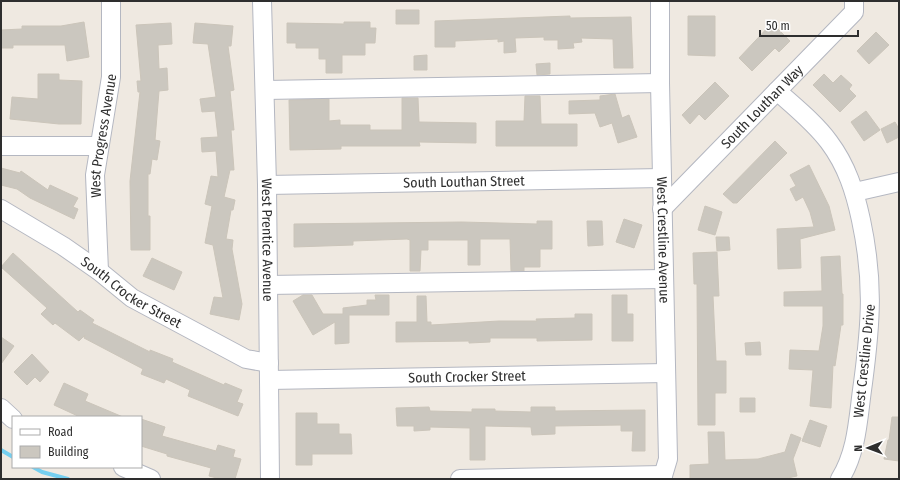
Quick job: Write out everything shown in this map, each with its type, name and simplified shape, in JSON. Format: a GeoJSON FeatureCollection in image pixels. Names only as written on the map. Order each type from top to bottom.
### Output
{"type":"FeatureCollection","features":[{"type":"Feature","properties":{"kind":"street","name":"West Progress Avenue"},"geometry":{"type":"LineString","coordinates":[[99,271],[95,204],[95,175],[111,76],[111,1]]}},
{"type":"Feature","properties":{"kind":"street","name":"West Prentice Avenue"},"geometry":{"type":"LineString","coordinates":[[262,1],[267,185],[270,479]]}},
{"type":"Feature","properties":{"kind":"street","name":"West Crestline Avenue"},"geometry":{"type":"LineString","coordinates":[[660,1],[662,209],[668,459],[662,477]]}},
{"type":"Feature","properties":{"kind":"street","name":"South Louthan Way"},"geometry":{"type":"LineString","coordinates":[[662,209],[854,12],[854,1]]}},
{"type":"Feature","properties":{"kind":"street"},"geometry":{"type":"LineString","coordinates":[[265,90],[660,84]]}},
{"type":"Feature","properties":{"kind":"street","name":"West Crestline Drive"},"geometry":{"type":"LineString","coordinates":[[777,91],[812,123],[829,142],[841,160],[855,192],[867,250],[871,310],[854,452],[840,479]]}},
{"type":"Feature","properties":{"kind":"street"},"geometry":{"type":"LineString","coordinates":[[1,146],[99,146]]}},
{"type":"Feature","properties":{"kind":"street","name":"South Louthan Street"},"geometry":{"type":"LineString","coordinates":[[267,185],[662,178]]}},
{"type":"Feature","properties":{"kind":"street"},"geometry":{"type":"LineString","coordinates":[[855,192],[899,182]]}},
{"type":"Feature","properties":{"kind":"street","name":"South Crocker Street"},"geometry":{"type":"LineString","coordinates":[[1,209],[63,246],[99,271],[132,298],[269,372],[666,372]]}},
{"type":"Feature","properties":{"kind":"street"},"geometry":{"type":"LineString","coordinates":[[268,285],[664,279]]}},
{"type":"Feature","properties":{"kind":"street"},"geometry":{"type":"LineString","coordinates":[[1,408],[12,418]]}},
{"type":"Feature","properties":{"kind":"street"},"geometry":{"type":"LineString","coordinates":[[125,468],[151,479]]}},
{"type":"Feature","properties":{"kind":"street"},"geometry":{"type":"LineString","coordinates":[[460,479],[662,477]]}},
{"type":"Feature","properties":{"kind":"building"},"geometry":{"type":"Polygon","coordinates":[[[396,10],[419,10],[419,24],[396,24],[396,10]]]}},
{"type":"Feature","properties":{"kind":"building"},"geometry":{"type":"Polygon","coordinates":[[[570,16],[570,18],[631,17],[633,68],[614,68],[613,39],[581,38],[582,42],[573,43],[574,48],[558,49],[558,40],[544,40],[544,37],[515,38],[516,52],[504,53],[504,41],[498,42],[498,39],[455,41],[455,47],[435,47],[435,21],[570,16]]]}},
{"type":"Feature","properties":{"kind":"building"},"geometry":{"type":"Polygon","coordinates":[[[688,16],[715,16],[715,56],[688,55],[688,16]]]}},
{"type":"Feature","properties":{"kind":"building"},"geometry":{"type":"Polygon","coordinates":[[[84,22],[89,57],[67,61],[65,45],[13,45],[13,48],[1,48],[1,30],[22,29],[22,26],[61,26],[84,22]]]}},
{"type":"Feature","properties":{"kind":"building"},"geometry":{"type":"Polygon","coordinates":[[[344,22],[370,22],[370,28],[376,28],[375,43],[365,43],[365,55],[342,55],[342,73],[326,73],[326,59],[319,59],[319,48],[296,48],[296,43],[287,43],[287,23],[344,24],[344,22]]]}},
{"type":"Feature","properties":{"kind":"building"},"geometry":{"type":"Polygon","coordinates":[[[171,23],[172,44],[158,45],[159,69],[167,68],[168,90],[159,91],[155,140],[160,141],[157,160],[152,159],[150,174],[148,174],[150,250],[131,250],[130,181],[140,92],[138,92],[137,81],[141,81],[136,25],[171,23]]]}},
{"type":"Feature","properties":{"kind":"building"},"geometry":{"type":"Polygon","coordinates":[[[195,23],[233,26],[231,46],[228,46],[234,90],[230,91],[234,130],[231,130],[234,170],[230,170],[224,197],[235,200],[233,210],[231,210],[226,239],[233,240],[232,249],[242,304],[239,320],[210,314],[214,297],[223,298],[213,245],[205,243],[212,206],[205,204],[211,176],[218,177],[216,151],[202,152],[201,138],[218,137],[215,111],[202,112],[200,99],[216,97],[208,44],[193,43],[195,23]]]}},
{"type":"Feature","properties":{"kind":"building"},"geometry":{"type":"Polygon","coordinates":[[[772,23],[790,41],[779,52],[775,48],[752,71],[739,58],[772,23]]]}},
{"type":"Feature","properties":{"kind":"building"},"geometry":{"type":"Polygon","coordinates":[[[876,32],[889,45],[869,64],[857,51],[876,32]]]}},
{"type":"Feature","properties":{"kind":"building"},"geometry":{"type":"Polygon","coordinates":[[[427,55],[427,70],[414,70],[414,56],[427,55]]]}},
{"type":"Feature","properties":{"kind":"building"},"geometry":{"type":"Polygon","coordinates":[[[550,63],[550,74],[537,75],[536,64],[550,63]]]}},
{"type":"Feature","properties":{"kind":"building"},"geometry":{"type":"Polygon","coordinates":[[[38,74],[59,74],[59,80],[82,81],[81,124],[59,124],[10,119],[12,97],[38,99],[38,74]]]}},
{"type":"Feature","properties":{"kind":"building"},"geometry":{"type":"Polygon","coordinates":[[[824,74],[833,83],[841,75],[852,85],[849,89],[856,96],[840,112],[813,85],[824,74]]]}},
{"type":"Feature","properties":{"kind":"building"},"geometry":{"type":"Polygon","coordinates":[[[715,82],[729,96],[705,120],[699,114],[690,124],[682,115],[715,82]]]}},
{"type":"Feature","properties":{"kind":"building"},"geometry":{"type":"Polygon","coordinates":[[[615,94],[622,118],[629,115],[637,137],[618,143],[612,123],[600,127],[595,113],[569,114],[569,101],[600,100],[600,96],[615,94]]]}},
{"type":"Feature","properties":{"kind":"building"},"geometry":{"type":"Polygon","coordinates":[[[525,96],[540,96],[541,124],[577,124],[577,146],[496,146],[496,121],[524,121],[525,96]]]}},
{"type":"Feature","properties":{"kind":"building"},"geometry":{"type":"Polygon","coordinates":[[[402,98],[418,98],[419,122],[476,123],[476,143],[419,142],[420,146],[341,146],[341,149],[290,150],[289,100],[329,99],[329,121],[340,120],[340,125],[370,125],[370,130],[402,130],[402,98]]]}},
{"type":"Feature","properties":{"kind":"building"},"geometry":{"type":"Polygon","coordinates":[[[866,111],[880,130],[864,141],[851,122],[866,111]]]}},
{"type":"Feature","properties":{"kind":"building"},"geometry":{"type":"Polygon","coordinates":[[[895,122],[899,129],[899,137],[887,143],[881,129],[895,122]]]}},
{"type":"Feature","properties":{"kind":"building"},"geometry":{"type":"Polygon","coordinates":[[[775,141],[787,153],[737,203],[733,203],[723,194],[775,141]]]}},
{"type":"Feature","properties":{"kind":"building"},"geometry":{"type":"Polygon","coordinates":[[[809,165],[829,206],[835,230],[800,239],[801,268],[778,269],[777,229],[814,227],[810,212],[803,197],[796,201],[790,189],[796,186],[790,175],[809,165]]]}},
{"type":"Feature","properties":{"kind":"building"},"geometry":{"type":"Polygon","coordinates":[[[1,168],[20,173],[21,171],[48,190],[50,185],[78,198],[73,207],[78,209],[74,219],[30,198],[17,189],[1,185],[1,168]]]}},
{"type":"Feature","properties":{"kind":"building"},"geometry":{"type":"Polygon","coordinates":[[[705,206],[722,212],[715,235],[698,230],[705,206]]]}},
{"type":"Feature","properties":{"kind":"building"},"geometry":{"type":"Polygon","coordinates":[[[624,219],[642,225],[634,248],[616,242],[624,219]]]}},
{"type":"Feature","properties":{"kind":"building"},"geometry":{"type":"Polygon","coordinates":[[[537,221],[552,221],[552,249],[540,249],[540,267],[524,267],[524,271],[511,271],[510,239],[480,239],[480,265],[468,265],[468,240],[428,240],[428,250],[421,250],[420,271],[410,271],[410,240],[407,239],[353,241],[353,245],[294,247],[294,224],[462,222],[537,224],[537,221]]]}},
{"type":"Feature","properties":{"kind":"building"},"geometry":{"type":"Polygon","coordinates":[[[587,221],[602,221],[603,245],[588,246],[587,221]]]}},
{"type":"Feature","properties":{"kind":"building"},"geometry":{"type":"Polygon","coordinates":[[[716,237],[729,237],[730,250],[717,251],[716,237]]]}},
{"type":"Feature","properties":{"kind":"building"},"geometry":{"type":"Polygon","coordinates":[[[717,252],[719,296],[713,296],[716,361],[726,361],[726,393],[715,393],[715,425],[698,425],[697,284],[694,284],[693,253],[717,252]]]}},
{"type":"Feature","properties":{"kind":"building"},"geometry":{"type":"Polygon","coordinates":[[[13,253],[78,312],[80,310],[94,320],[92,323],[150,352],[150,350],[173,359],[172,362],[224,385],[225,383],[242,390],[237,402],[243,404],[238,416],[188,396],[190,390],[166,379],[164,383],[141,374],[143,369],[84,338],[85,335],[79,341],[55,323],[53,325],[41,314],[47,308],[1,267],[13,253]]]}},
{"type":"Feature","properties":{"kind":"building"},"geometry":{"type":"Polygon","coordinates":[[[840,256],[843,294],[843,325],[841,325],[835,366],[833,365],[831,408],[810,406],[813,370],[789,369],[790,350],[819,351],[823,326],[823,306],[784,306],[784,292],[822,291],[821,257],[840,256]]]}},
{"type":"Feature","properties":{"kind":"building"},"geometry":{"type":"Polygon","coordinates":[[[152,258],[182,272],[174,290],[143,276],[152,258]]]}},
{"type":"Feature","properties":{"kind":"building"},"geometry":{"type":"Polygon","coordinates":[[[303,295],[312,295],[323,314],[343,314],[343,308],[367,305],[367,300],[376,300],[375,295],[389,295],[389,315],[349,315],[349,343],[335,344],[335,322],[313,335],[293,301],[303,295]]]}},
{"type":"Feature","properties":{"kind":"building"},"geometry":{"type":"Polygon","coordinates":[[[612,295],[627,295],[627,314],[633,314],[633,341],[612,341],[612,295]]]}},
{"type":"Feature","properties":{"kind":"building"},"geometry":{"type":"Polygon","coordinates":[[[417,296],[426,296],[427,322],[431,322],[431,325],[499,321],[537,321],[536,319],[575,318],[575,314],[592,314],[592,340],[537,341],[537,338],[490,338],[490,342],[469,343],[469,341],[396,342],[396,322],[417,322],[417,296]]]}},
{"type":"Feature","properties":{"kind":"building"},"geometry":{"type":"Polygon","coordinates":[[[1,337],[14,346],[1,364],[1,337]]]}},
{"type":"Feature","properties":{"kind":"building"},"geometry":{"type":"Polygon","coordinates":[[[760,342],[761,355],[746,355],[745,343],[760,342]]]}},
{"type":"Feature","properties":{"kind":"building"},"geometry":{"type":"Polygon","coordinates":[[[32,354],[49,372],[40,382],[35,377],[27,385],[14,372],[32,354]]]}},
{"type":"Feature","properties":{"kind":"building"},"geometry":{"type":"Polygon","coordinates":[[[64,383],[88,394],[85,401],[121,416],[78,416],[54,405],[64,383]]]}},
{"type":"Feature","properties":{"kind":"building"},"geometry":{"type":"Polygon","coordinates":[[[740,398],[755,398],[755,412],[740,412],[740,398]]]}},
{"type":"Feature","properties":{"kind":"building"},"geometry":{"type":"Polygon","coordinates":[[[429,407],[430,411],[472,412],[472,409],[495,409],[495,411],[531,412],[531,407],[555,407],[555,411],[645,410],[645,451],[632,451],[633,431],[621,431],[621,425],[555,426],[555,434],[532,435],[531,427],[485,426],[485,460],[470,460],[470,428],[430,427],[430,430],[414,431],[414,426],[397,426],[396,408],[429,407]]]}},
{"type":"Feature","properties":{"kind":"building"},"geometry":{"type":"Polygon","coordinates":[[[296,413],[317,413],[317,424],[339,424],[339,434],[351,434],[352,454],[312,454],[312,465],[296,465],[296,413]]]}},
{"type":"Feature","properties":{"kind":"building"},"geometry":{"type":"Polygon","coordinates":[[[892,417],[899,417],[899,461],[884,459],[889,440],[892,417]]]}},
{"type":"Feature","properties":{"kind":"building"},"geometry":{"type":"Polygon","coordinates":[[[142,419],[165,427],[162,436],[216,451],[218,445],[235,450],[233,457],[241,459],[235,479],[221,479],[209,476],[211,468],[167,456],[167,454],[142,446],[142,419]]]}},
{"type":"Feature","properties":{"kind":"building"},"geometry":{"type":"Polygon","coordinates":[[[810,420],[827,426],[820,447],[802,441],[810,420]]]}},
{"type":"Feature","properties":{"kind":"building"},"geometry":{"type":"Polygon","coordinates":[[[708,432],[724,432],[725,460],[758,459],[785,452],[791,434],[801,438],[793,459],[797,476],[783,479],[690,479],[690,465],[709,464],[708,432]]]}},
{"type":"Feature","properties":{"kind":"waterway"},"geometry":{"type":"LineString","coordinates":[[1,450],[12,456]]}},
{"type":"Feature","properties":{"kind":"waterway"},"geometry":{"type":"LineString","coordinates":[[35,468],[42,472],[68,479]]}}]}
